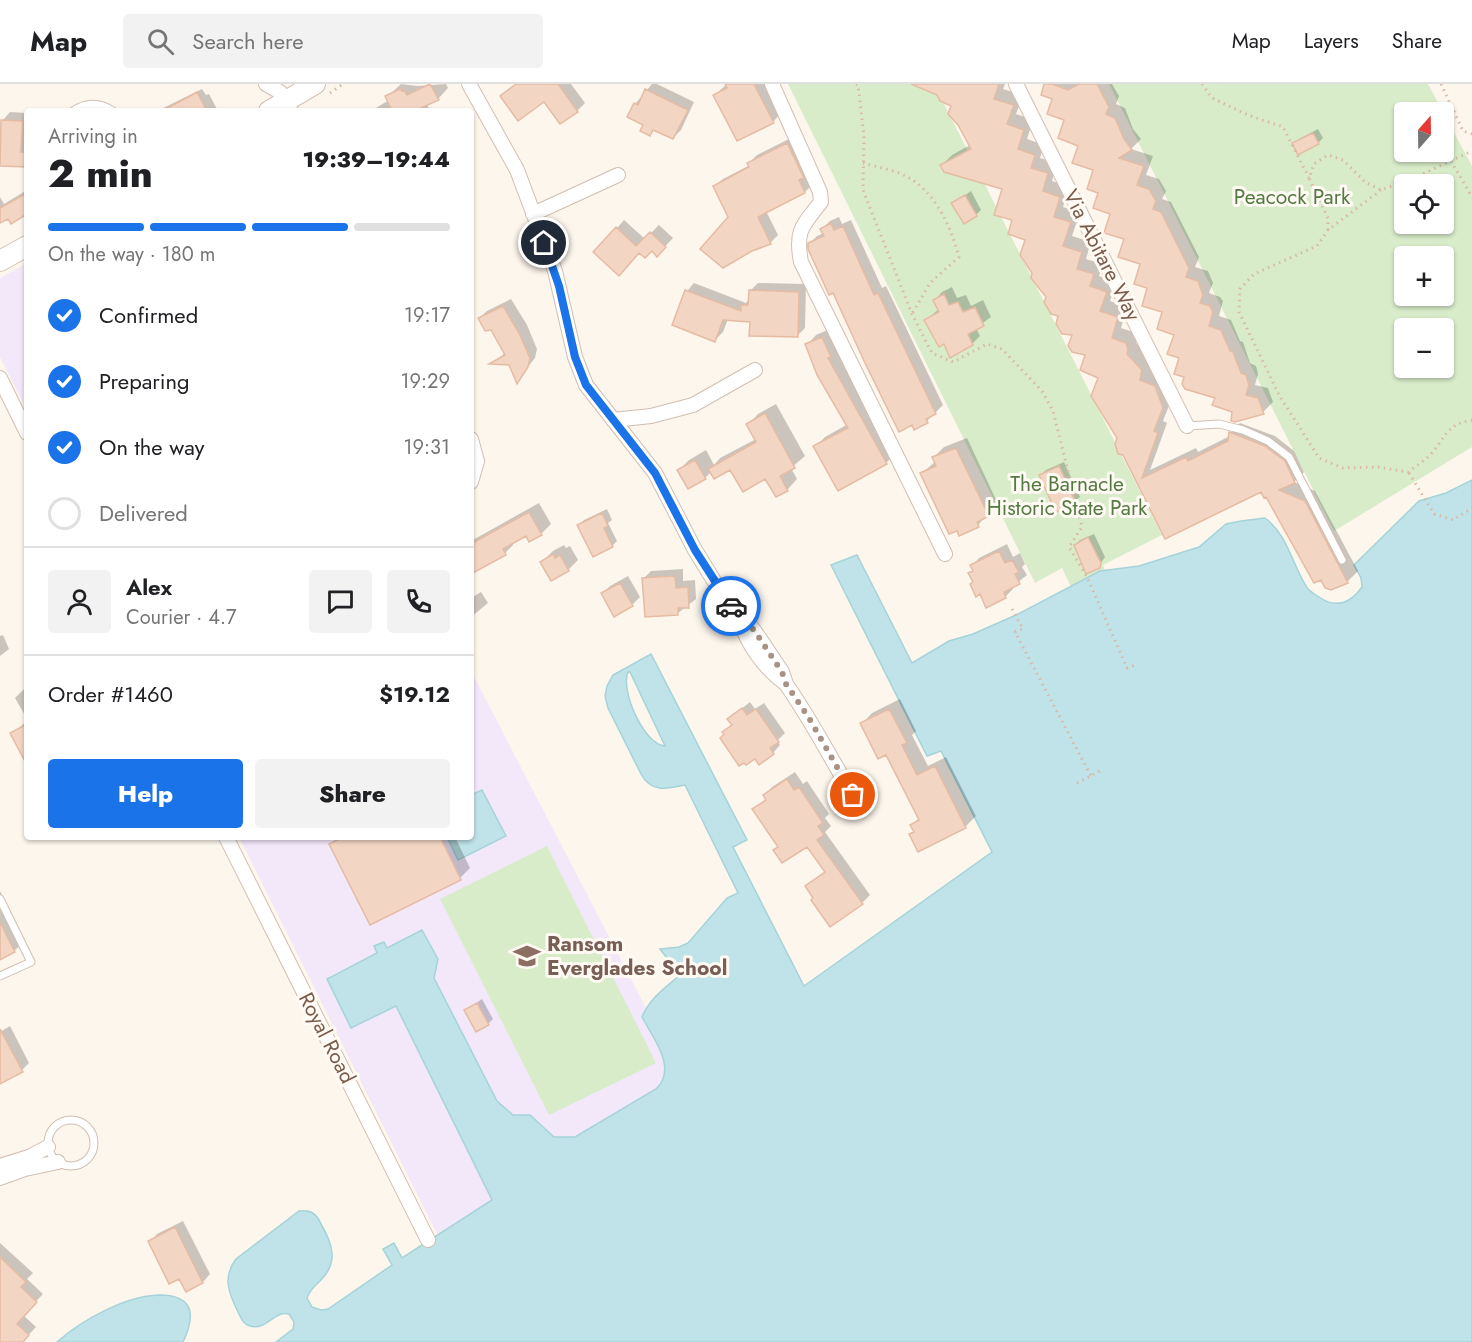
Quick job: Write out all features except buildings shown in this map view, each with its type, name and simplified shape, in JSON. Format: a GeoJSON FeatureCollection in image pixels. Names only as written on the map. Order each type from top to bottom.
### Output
{"type":"FeatureCollection","features":[{"type":"Feature","properties":{"kind":"main road"},"geometry":{"type":"LineString","coordinates":[[289,106],[315,84]]}},
{"type":"Feature","properties":{"kind":"main road"},"geometry":{"type":"LineString","coordinates":[[0,261],[24,248]]}},
{"type":"Feature","properties":{"kind":"street"},"geometry":{"type":"LineString","coordinates":[[266,84],[280,92],[289,106]]}},
{"type":"Feature","properties":{"kind":"street"},"geometry":{"type":"LineString","coordinates":[[469,84],[511,158],[533,214],[559,286],[579,371],[586,385],[655,473],[695,550],[740,619],[743,632],[774,676],[786,684],[809,718],[861,808]]}},
{"type":"Feature","properties":{"kind":"street"},"geometry":{"type":"LineString","coordinates":[[772,84],[820,192],[821,202],[800,231],[798,244],[801,262],[945,554]]}},
{"type":"Feature","properties":{"kind":"street","name":"Via Abitare Way"},"geometry":{"type":"LineString","coordinates":[[1016,84],[1188,426]]}},
{"type":"Feature","properties":{"kind":"street"},"geometry":{"type":"LineString","coordinates":[[533,214],[618,176]]}},
{"type":"Feature","properties":{"kind":"street"},"geometry":{"type":"LineString","coordinates":[[613,420],[651,416],[693,405],[755,370]]}},
{"type":"Feature","properties":{"kind":"street"},"geometry":{"type":"LineString","coordinates":[[0,378],[24,427]]}},
{"type":"Feature","properties":{"kind":"street"},"geometry":{"type":"LineString","coordinates":[[474,450],[477,461],[474,472]]}},
{"type":"Feature","properties":{"kind":"street","name":"Royal Road"},"geometry":{"type":"LineString","coordinates":[[228,840],[428,1240]]}},
{"type":"Feature","properties":{"kind":"street"},"geometry":{"type":"LineString","coordinates":[[0,1166],[29,1157],[48,1147]]}},
{"type":"Feature","properties":{"kind":"street"},"geometry":{"type":"LineString","coordinates":[[0,1178],[25,1169],[58,1162]]}},
{"type":"Feature","properties":{"kind":"lane"},"geometry":{"type":"LineString","coordinates":[[77,108],[91,103],[105,108]]}},
{"type":"Feature","properties":{"kind":"lane"},"geometry":{"type":"LineString","coordinates":[[1188,426],[1219,424],[1243,430],[1268,441],[1289,457],[1342,560]]}},
{"type":"Feature","properties":{"kind":"lane"},"geometry":{"type":"LineString","coordinates":[[0,898],[31,962],[0,976]]}},
{"type":"Feature","properties":{"kind":"lane"},"geometry":{"type":"LineString","coordinates":[[76,1120],[89,1128],[95,1141],[91,1156],[86,1161],[72,1166],[58,1162],[48,1147],[51,1132],[61,1122],[76,1120]]}},
{"type":"Feature","properties":{"kind":"path"},"geometry":{"type":"LineString","coordinates":[[856,84],[858,85],[864,136],[863,190],[912,314],[932,353],[952,362],[987,344],[1002,349],[1042,391],[1053,411],[1082,527],[1069,547],[1087,577],[1127,668],[1135,665]]}},
{"type":"Feature","properties":{"kind":"path"},"geometry":{"type":"LineString","coordinates":[[1202,84],[1212,98],[1248,115],[1282,127],[1328,218],[1328,230]]}},
{"type":"Feature","properties":{"kind":"path"},"geometry":{"type":"LineString","coordinates":[[1440,84],[1463,131],[1472,134]]}},
{"type":"Feature","properties":{"kind":"path"},"geometry":{"type":"LineString","coordinates":[[1454,160],[1472,151]]}},
{"type":"Feature","properties":{"kind":"path"},"geometry":{"type":"LineString","coordinates":[[1309,178],[1314,164],[1328,154],[1343,160],[1365,182],[1381,190]]}},
{"type":"Feature","properties":{"kind":"path"},"geometry":{"type":"LineString","coordinates":[[1449,162],[1381,190],[1328,230],[1317,246],[1254,274],[1240,289],[1239,312],[1279,395],[1319,458],[1343,468],[1378,467],[1408,472],[1430,456],[1442,437],[1460,422],[1472,420]]}},
{"type":"Feature","properties":{"kind":"path"},"geometry":{"type":"LineString","coordinates":[[1452,162],[1472,197]]}},
{"type":"Feature","properties":{"kind":"path"},"geometry":{"type":"LineString","coordinates":[[863,163],[907,176],[935,200],[952,233],[959,257],[930,283],[912,314]]}},
{"type":"Feature","properties":{"kind":"path"},"geometry":{"type":"LineString","coordinates":[[1408,472],[1434,514],[1453,520],[1472,508]]}},
{"type":"Feature","properties":{"kind":"path"},"geometry":{"type":"LineString","coordinates":[[1012,609],[1023,629],[1015,632],[1091,776]]}},
{"type":"Feature","properties":{"kind":"path"},"geometry":{"type":"LineString","coordinates":[[1077,783],[1102,770]]}},
{"type":"Feature","properties":{"kind":"shaded area"},"geometry":{"type":"Polygon","coordinates":[[[24,265],[24,405],[0,357],[0,278],[24,265]]]}},
{"type":"Feature","properties":{"kind":"shaded area","name":"Ransom Everglades School"},"geometry":{"type":"Polygon","coordinates":[[[474,677],[646,1008],[642,1017],[664,1059],[665,1076],[656,1089],[575,1137],[554,1137],[530,1115],[513,1115],[497,1101],[434,978],[438,959],[423,930],[387,948],[374,946],[377,953],[327,978],[351,1028],[395,1006],[492,1200],[438,1236],[240,840],[474,840],[474,677]]]}},
{"type":"Feature","properties":{"kind":"green space","name":"The Barnacle Historic State Park"},"geometry":{"type":"Polygon","coordinates":[[[788,84],[934,84],[1162,535],[1103,565],[1105,571],[1072,589],[1062,568],[1035,583],[788,84]]]}},
{"type":"Feature","properties":{"kind":"green space","name":"Peacock Park"},"geometry":{"type":"Polygon","coordinates":[[[1109,84],[1428,84],[1438,102],[1394,102],[1394,162],[1454,162],[1454,132],[1472,166],[1472,447],[1334,531],[1109,84]]]}},
{"type":"Feature","properties":{"kind":"green space"},"geometry":{"type":"Polygon","coordinates":[[[547,846],[656,1063],[549,1115],[440,899],[547,846]]]}},
{"type":"Feature","properties":{"kind":"water"},"geometry":{"type":"Polygon","coordinates":[[[1472,480],[1472,1342],[276,1342],[293,1329],[294,1322],[289,1314],[279,1315],[256,1327],[242,1320],[228,1285],[232,1266],[236,1259],[299,1211],[307,1211],[315,1215],[331,1245],[332,1259],[327,1273],[311,1290],[307,1298],[312,1307],[321,1310],[328,1309],[392,1265],[383,1249],[394,1243],[402,1258],[492,1200],[396,1006],[351,1028],[327,979],[377,953],[374,946],[384,942],[387,948],[422,930],[438,959],[434,978],[497,1101],[513,1115],[530,1115],[554,1137],[575,1137],[656,1089],[662,1081],[665,1072],[661,1053],[642,1017],[653,999],[680,975],[660,949],[679,947],[688,943],[727,898],[738,893],[685,785],[655,787],[641,774],[608,708],[605,696],[613,675],[651,654],[747,840],[733,847],[804,986],[992,852],[941,751],[927,756],[831,565],[857,555],[912,663],[949,641],[973,634],[1016,615],[1100,571],[1139,566],[1199,547],[1226,524],[1241,521],[1265,518],[1280,533],[1308,589],[1325,601],[1343,602],[1353,597],[1362,587],[1361,578],[1354,565],[1419,501],[1446,493],[1472,480]],[[630,672],[626,680],[627,691],[636,715],[649,737],[665,746],[630,672]]]}},
{"type":"Feature","properties":{"kind":"water"},"geometry":{"type":"Polygon","coordinates":[[[482,790],[506,836],[458,860],[448,840],[474,840],[474,794],[482,790]]]}},
{"type":"Feature","properties":{"kind":"water"},"geometry":{"type":"Polygon","coordinates":[[[159,1295],[179,1299],[189,1308],[190,1323],[183,1342],[57,1342],[91,1318],[118,1305],[146,1296],[159,1295]]]}},
{"type":"Feature","properties":{"kind":"way so far"},"geometry":{"type":"LineString","coordinates":[[731,606],[740,619],[750,625],[782,672],[786,684],[809,718],[853,795]]}},
{"type":"Feature","properties":{"kind":"place","name":"Ransom Everglades School"},"geometry":{"type":"Point","coordinates":[527,956]}},
{"type":"Feature","properties":{"kind":"route"},"geometry":{"type":"LineString","coordinates":[[544,243],[559,286],[571,344],[586,385],[655,473],[695,550],[731,606]]}}]}
